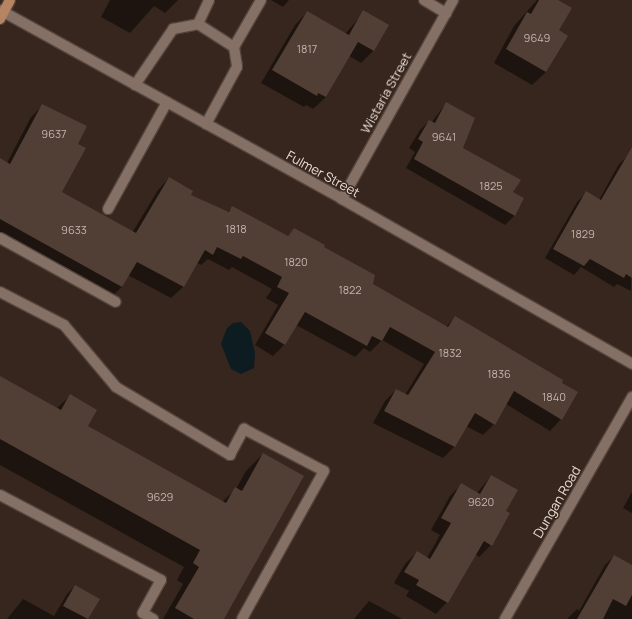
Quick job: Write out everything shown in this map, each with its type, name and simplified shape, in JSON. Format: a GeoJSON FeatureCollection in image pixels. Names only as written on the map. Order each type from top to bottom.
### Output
{"type":"FeatureCollection","features":[{"type":"Feature","properties":{"kind":"main road"},"geometry":{"type":"LineString","coordinates":[[1,14],[10,0]]}},
{"type":"Feature","properties":{"kind":"street"},"geometry":{"type":"LineString","coordinates":[[198,24],[208,0]]}},
{"type":"Feature","properties":{"kind":"street"},"geometry":{"type":"LineString","coordinates":[[206,124],[237,67],[234,46],[261,0]]}},
{"type":"Feature","properties":{"kind":"street"},"geometry":{"type":"LineString","coordinates":[[424,0],[446,13]]}},
{"type":"Feature","properties":{"kind":"street","name":"Wistaria Street"},"geometry":{"type":"LineString","coordinates":[[342,199],[453,0]]}},
{"type":"Feature","properties":{"kind":"street","name":"Fulmer Street"},"geometry":{"type":"LineString","coordinates":[[1,14],[167,102],[342,199],[632,364]]}},
{"type":"Feature","properties":{"kind":"street"},"geometry":{"type":"LineString","coordinates":[[135,85],[173,29],[198,24],[234,46]]}},
{"type":"Feature","properties":{"kind":"street"},"geometry":{"type":"LineString","coordinates":[[108,209],[167,102]]}},
{"type":"Feature","properties":{"kind":"street"},"geometry":{"type":"LineString","coordinates":[[0,238],[116,302]]}},
{"type":"Feature","properties":{"kind":"street"},"geometry":{"type":"LineString","coordinates":[[0,292],[64,326],[116,387],[230,455],[244,429],[324,471],[242,619]]}},
{"type":"Feature","properties":{"kind":"street","name":"Dungan Road"},"geometry":{"type":"LineString","coordinates":[[504,619],[632,397]]}},
{"type":"Feature","properties":{"kind":"street"},"geometry":{"type":"LineString","coordinates":[[0,495],[161,580],[143,613],[153,619]]}},
{"type":"Feature","properties":{"kind":"shaded area"},"geometry":{"type":"Polygon","coordinates":[[[241,322],[250,331],[255,353],[254,368],[241,374],[231,369],[221,344],[227,328],[233,323],[241,322]]]}},
{"type":"Feature","properties":{"kind":"building"},"geometry":{"type":"Polygon","coordinates":[[[539,0],[558,0],[572,8],[559,30],[568,36],[546,72],[506,49],[527,12],[531,14],[539,0]]]}},
{"type":"Feature","properties":{"kind":"building"},"geometry":{"type":"Polygon","coordinates":[[[363,10],[389,25],[374,51],[358,42],[326,97],[318,93],[317,96],[272,70],[307,11],[349,35],[363,10]]]}},
{"type":"Feature","properties":{"kind":"building"},"geometry":{"type":"Polygon","coordinates":[[[446,102],[475,118],[463,148],[521,180],[513,192],[524,198],[515,216],[414,159],[423,142],[418,139],[429,120],[435,123],[446,102]]]}},
{"type":"Feature","properties":{"kind":"building"},"geometry":{"type":"Polygon","coordinates":[[[42,104],[87,126],[78,144],[86,148],[62,192],[136,233],[169,177],[193,191],[191,195],[229,212],[232,206],[288,236],[294,228],[325,245],[324,247],[375,275],[373,284],[448,327],[455,316],[563,380],[562,383],[578,392],[562,420],[514,391],[495,425],[475,413],[455,447],[384,411],[396,389],[408,395],[435,352],[390,327],[382,341],[372,336],[367,346],[305,312],[285,345],[265,333],[289,293],[277,287],[282,277],[243,256],[241,259],[217,247],[213,255],[205,250],[184,287],[137,262],[122,287],[0,219],[0,158],[10,164],[42,104]]]}},
{"type":"Feature","properties":{"kind":"building"},"geometry":{"type":"Polygon","coordinates":[[[632,147],[632,278],[626,274],[624,278],[590,259],[584,266],[553,249],[586,191],[601,200],[632,147]]]}},
{"type":"Feature","properties":{"kind":"building"},"geometry":{"type":"Polygon","coordinates":[[[0,376],[61,410],[70,394],[97,410],[88,426],[226,503],[235,487],[242,491],[263,453],[304,476],[224,619],[194,619],[175,608],[199,567],[193,563],[200,550],[0,439],[0,376]]]}},
{"type":"Feature","properties":{"kind":"building"},"geometry":{"type":"Polygon","coordinates":[[[491,475],[518,490],[506,511],[510,513],[492,546],[484,541],[448,603],[416,585],[419,580],[404,572],[417,551],[430,559],[451,523],[441,518],[461,483],[480,494],[491,475]]]}},
{"type":"Feature","properties":{"kind":"building"},"geometry":{"type":"Polygon","coordinates":[[[614,555],[632,565],[632,595],[626,606],[613,599],[603,619],[577,619],[614,555]]]}},
{"type":"Feature","properties":{"kind":"building"},"geometry":{"type":"Polygon","coordinates":[[[75,585],[100,599],[88,619],[63,606],[75,585]]]}}]}
